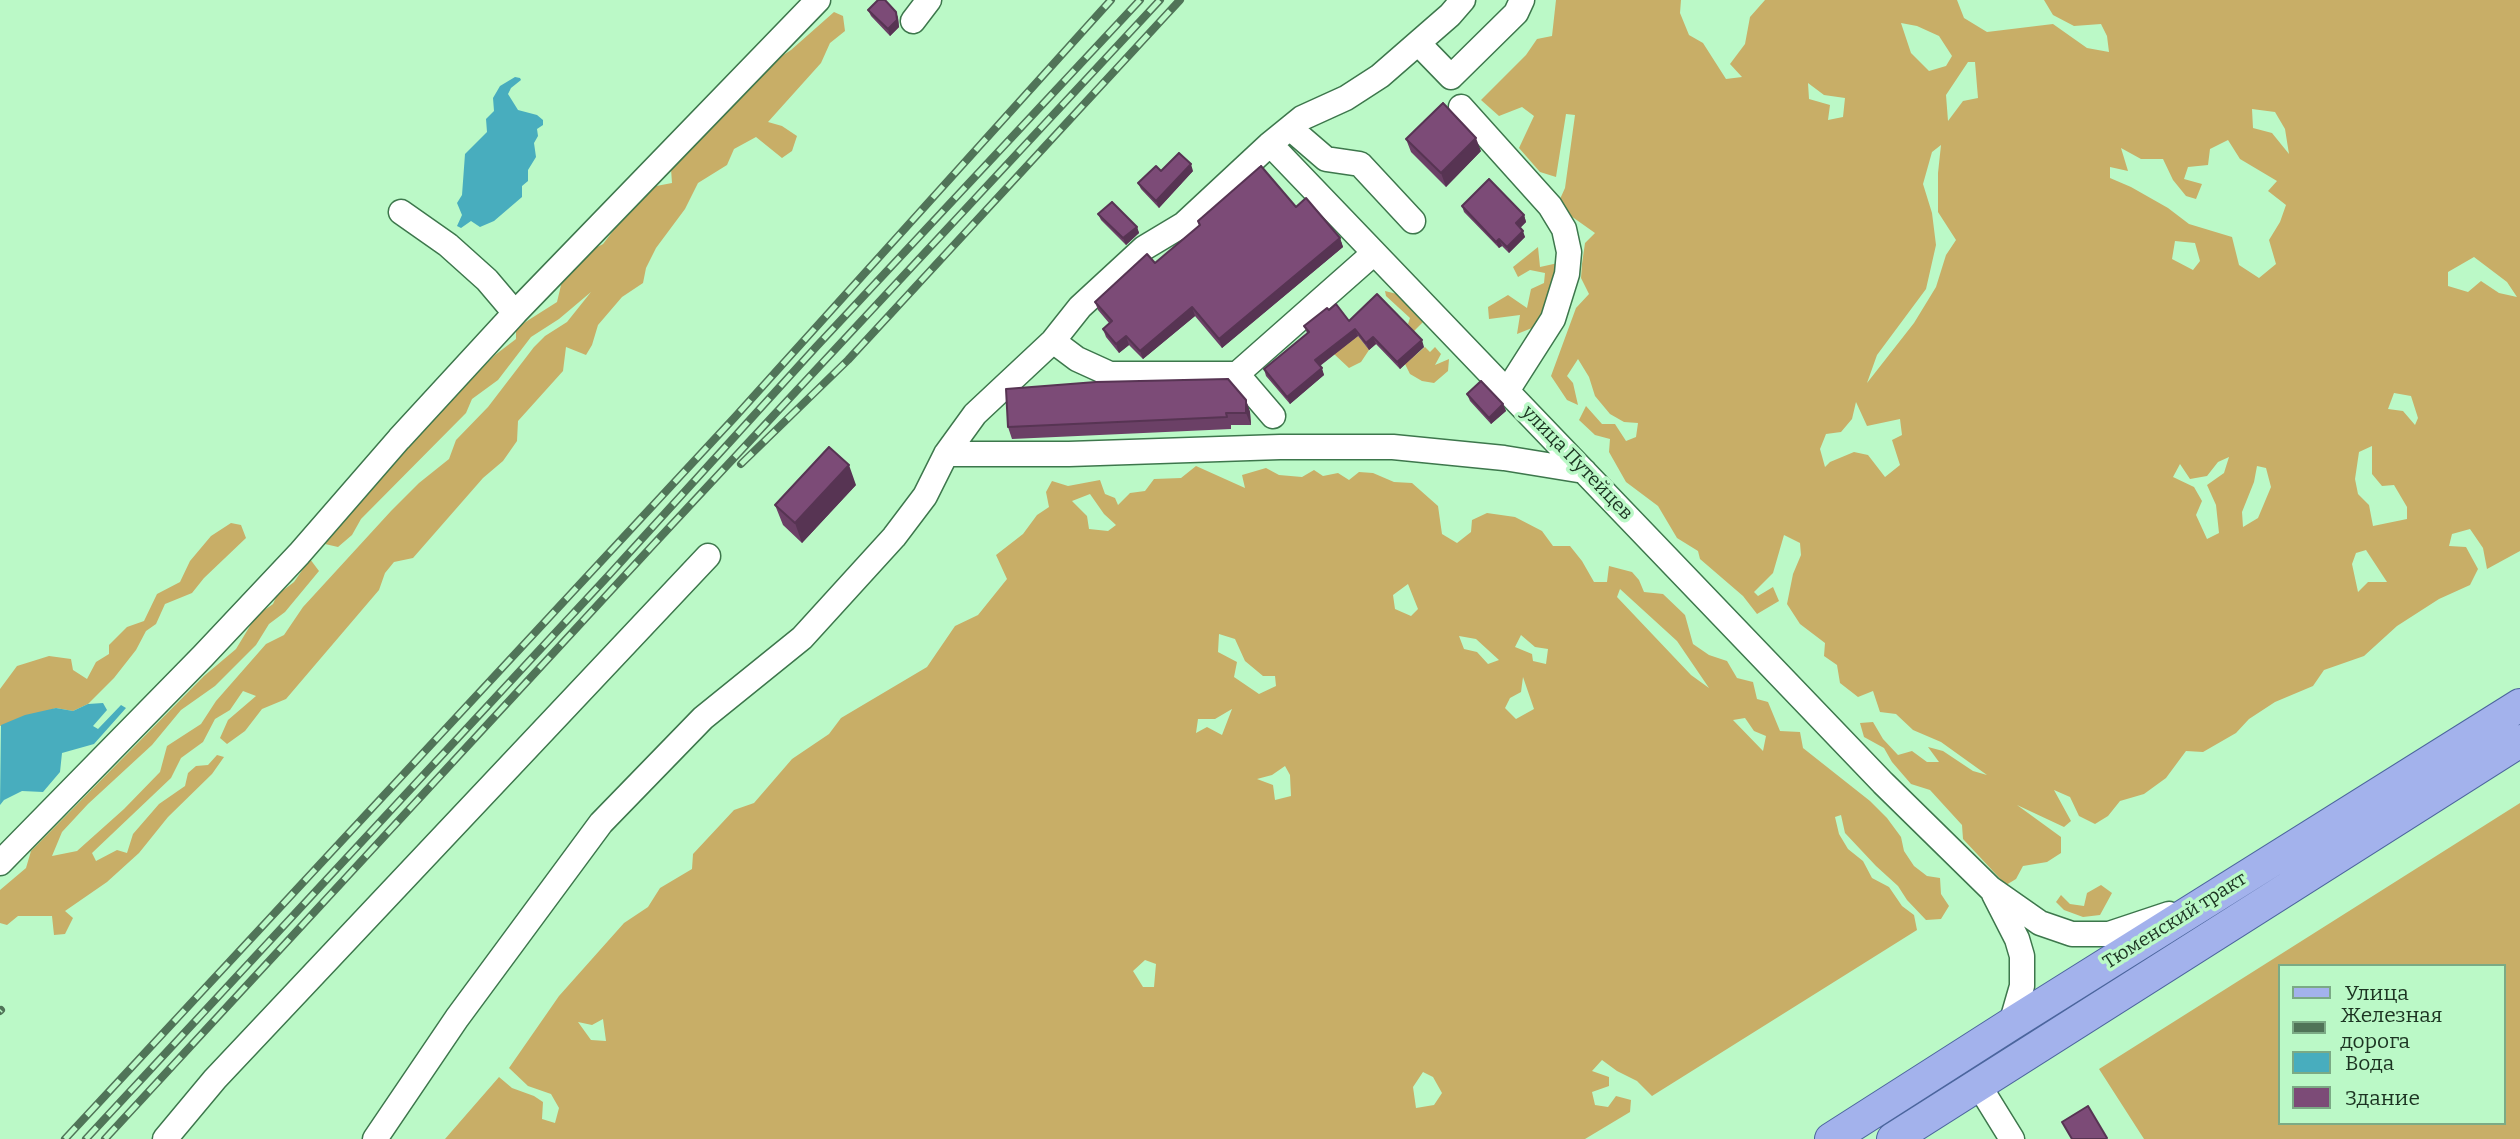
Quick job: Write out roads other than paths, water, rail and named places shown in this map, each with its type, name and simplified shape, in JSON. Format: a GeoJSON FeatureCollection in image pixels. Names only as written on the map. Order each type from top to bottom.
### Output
{"type":"FeatureCollection","features":[{"type":"Feature","properties":{"kind":"main road","name":"Тюменский тракт"},"geometry":{"type":"LineString","coordinates":[[1831,1139],[2520,705]]}},
{"type":"Feature","properties":{"kind":"main road","name":"Тюменский тракт"},"geometry":{"type":"LineString","coordinates":[[1893,1139],[2520,741]]}},
{"type":"Feature","properties":{"kind":"street"},"geometry":{"type":"LineString","coordinates":[[0,863],[184,676],[299,554],[399,439],[515,313],[818,0]]}},
{"type":"Feature","properties":{"kind":"street"},"geometry":{"type":"LineString","coordinates":[[913,22],[929,0]]}},
{"type":"Feature","properties":{"kind":"street"},"geometry":{"type":"LineString","coordinates":[[375,1139],[457,1018],[601,823],[702,718],[802,638],[894,537],[925,496],[946,454],[975,414],[1053,341],[1080,307],[1144,248],[1184,224],[1302,118],[1346,98],[1380,76],[1463,0]]}},
{"type":"Feature","properties":{"kind":"street"},"geometry":{"type":"LineString","coordinates":[[1418,43],[1451,77],[1516,13],[1522,0]]}},
{"type":"Feature","properties":{"kind":"street"},"geometry":{"type":"LineString","coordinates":[[1461,107],[1550,206],[1564,229],[1569,252],[1567,274],[1553,320],[1507,391]]}},
{"type":"Feature","properties":{"kind":"street"},"geometry":{"type":"LineString","coordinates":[[1290,128],[1326,159],[1360,164],[1413,221]]}},
{"type":"Feature","properties":{"kind":"street","name":"улица Путейцев"},"geometry":{"type":"LineString","coordinates":[[1270,144],[1883,783],[1990,888]]}},
{"type":"Feature","properties":{"kind":"street"},"geometry":{"type":"LineString","coordinates":[[401,212],[448,245],[487,280],[515,313]]}},
{"type":"Feature","properties":{"kind":"street"},"geometry":{"type":"LineString","coordinates":[[1053,341],[1077,359],[1110,374],[1237,374],[1374,253]]}},
{"type":"Feature","properties":{"kind":"street"},"geometry":{"type":"LineString","coordinates":[[1237,374],[1273,416]]}},
{"type":"Feature","properties":{"kind":"street"},"geometry":{"type":"LineString","coordinates":[[946,454],[1393,447],[1503,458],[1584,471]]}},
{"type":"Feature","properties":{"kind":"street"},"geometry":{"type":"LineString","coordinates":[[165,1139],[215,1079],[708,556]]}},
{"type":"Feature","properties":{"kind":"street"},"geometry":{"type":"LineString","coordinates":[[1990,888],[2040,923],[2072,934],[2109,933],[2135,927],[2211,899]]}},
{"type":"Feature","properties":{"kind":"street"},"geometry":{"type":"LineString","coordinates":[[1990,888],[2008,920],[2022,956],[2022,986],[2011,1024]]}},
{"type":"Feature","properties":{"kind":"street"},"geometry":{"type":"LineString","coordinates":[[1978,1084],[2012,1139]]}},
{"type":"Feature","properties":{"kind":"water"},"geometry":{"type":"Polygon","coordinates":[[[515,77],[521,80],[508,94],[518,110],[537,115],[543,120],[543,125],[537,129],[538,136],[534,143],[536,157],[528,170],[528,181],[522,186],[522,197],[494,221],[480,227],[471,221],[461,228],[457,226],[462,215],[457,203],[462,195],[465,154],[487,132],[486,119],[494,111],[493,98],[500,86],[515,77]]]}},
{"type":"Feature","properties":{"kind":"water"},"geometry":{"type":"Polygon","coordinates":[[[103,703],[107,710],[93,726],[98,729],[121,705],[126,708],[94,744],[62,753],[60,772],[43,792],[22,791],[0,805],[1,725],[25,715],[56,708],[73,711],[88,704],[103,703]]]}},
{"type":"Feature","properties":{"kind":"railway"},"geometry":{"type":"LineString","coordinates":[[65,1139],[735,417],[1111,0]]}},
{"type":"Feature","properties":{"kind":"railway"},"geometry":{"type":"LineString","coordinates":[[86,1139],[609,575],[816,347],[1140,0]]}},
{"type":"Feature","properties":{"kind":"railway"},"geometry":{"type":"LineString","coordinates":[[105,1139],[1160,0]]}},
{"type":"Feature","properties":{"kind":"railway"},"geometry":{"type":"LineString","coordinates":[[741,464],[848,360],[1180,0]]}}]}
